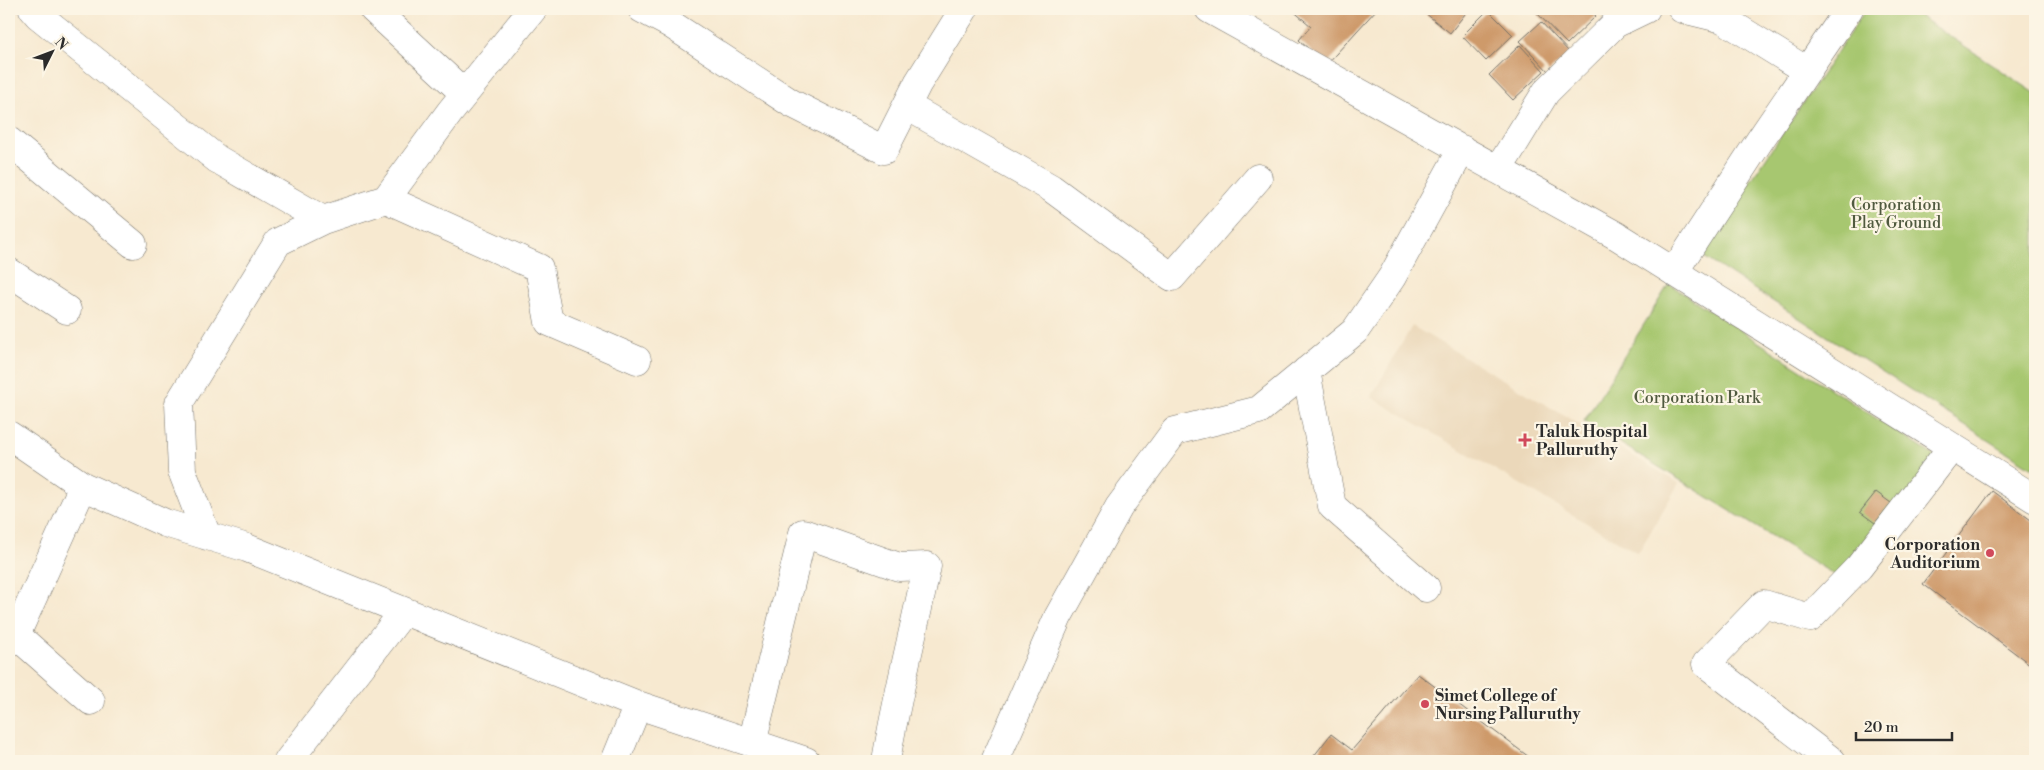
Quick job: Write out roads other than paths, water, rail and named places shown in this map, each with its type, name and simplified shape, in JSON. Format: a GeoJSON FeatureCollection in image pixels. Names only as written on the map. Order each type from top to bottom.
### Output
{"type":"FeatureCollection","features":[{"type":"Feature","properties":{"kind":"street"},"geometry":{"type":"LineString","coordinates":[[33,9],[217,159],[323,220]]}},
{"type":"Feature","properties":{"kind":"street"},"geometry":{"type":"LineString","coordinates":[[373,9],[464,93]]}},
{"type":"Feature","properties":{"kind":"street"},"geometry":{"type":"LineString","coordinates":[[207,536],[182,470],[179,403],[278,242],[323,220],[386,199],[464,93],[533,9]]}},
{"type":"Feature","properties":{"kind":"street"},"geometry":{"type":"LineString","coordinates":[[642,9],[672,24],[791,104],[884,150],[907,106],[964,9]]}},
{"type":"Feature","properties":{"kind":"street"},"geometry":{"type":"LineString","coordinates":[[1209,9],[1617,236],[2035,499]]}},
{"type":"Feature","properties":{"kind":"street"},"geometry":{"type":"LineString","coordinates":[[1498,170],[1546,92],[1615,24],[1646,9]]}},
{"type":"Feature","properties":{"kind":"street"},"geometry":{"type":"LineString","coordinates":[[1682,9],[1723,19],[1807,71]]}},
{"type":"Feature","properties":{"kind":"street"},"geometry":{"type":"LineString","coordinates":[[1674,272],[1849,9]]}},
{"type":"Feature","properties":{"kind":"street"},"geometry":{"type":"LineString","coordinates":[[907,106],[1051,188],[1172,277],[1258,178]]}},
{"type":"Feature","properties":{"kind":"street"},"geometry":{"type":"LineString","coordinates":[[9,142],[133,244]]}},
{"type":"Feature","properties":{"kind":"street"},"geometry":{"type":"LineString","coordinates":[[995,761],[1058,617],[1119,507],[1175,431],[1259,410],[1355,331],[1392,277],[1462,149]]}},
{"type":"Feature","properties":{"kind":"street"},"geometry":{"type":"LineString","coordinates":[[386,199],[539,268],[549,322],[637,360]]}},
{"type":"Feature","properties":{"kind":"street"},"geometry":{"type":"LineString","coordinates":[[9,272],[68,310]]}},
{"type":"Feature","properties":{"kind":"street"},"geometry":{"type":"LineString","coordinates":[[1306,371],[1332,506],[1426,588]]}},
{"type":"Feature","properties":{"kind":"street"},"geometry":{"type":"LineString","coordinates":[[9,435],[83,486],[165,523],[247,548],[638,704],[806,761]]}},
{"type":"Feature","properties":{"kind":"street"},"geometry":{"type":"LineString","coordinates":[[1832,761],[1706,664],[1764,604],[1810,618],[1859,567],[1952,447]]}},
{"type":"Feature","properties":{"kind":"street"},"geometry":{"type":"LineString","coordinates":[[83,486],[16,635],[91,701]]}},
{"type":"Feature","properties":{"kind":"street"},"geometry":{"type":"LineString","coordinates":[[752,743],[803,533],[899,567],[927,566],[914,632],[898,693],[886,761]]}},
{"type":"Feature","properties":{"kind":"street"},"geometry":{"type":"LineString","coordinates":[[288,761],[404,611]]}},
{"type":"Feature","properties":{"kind":"street"},"geometry":{"type":"LineString","coordinates":[[615,761],[638,704]]}},
{"type":"Feature","properties":{"kind":"place","name":"Taluk Hospital Palluruthy"},"geometry":{"type":"Point","coordinates":[1525,440]}},
{"type":"Feature","properties":{"kind":"place","name":"Corporation Auditorium"},"geometry":{"type":"Point","coordinates":[1990,553]}},
{"type":"Feature","properties":{"kind":"place","name":"Simet College of Nursing Palluruthy"},"geometry":{"type":"Point","coordinates":[1425,704]}},
{"type":"Feature","properties":{"kind":"park label","name":"Corporation Play Ground"},"geometry":{"type":"Point","coordinates":[1896,213]}},
{"type":"Feature","properties":{"kind":"park label","name":"Corporation Park"},"geometry":{"type":"Point","coordinates":[1697,397]}}]}
